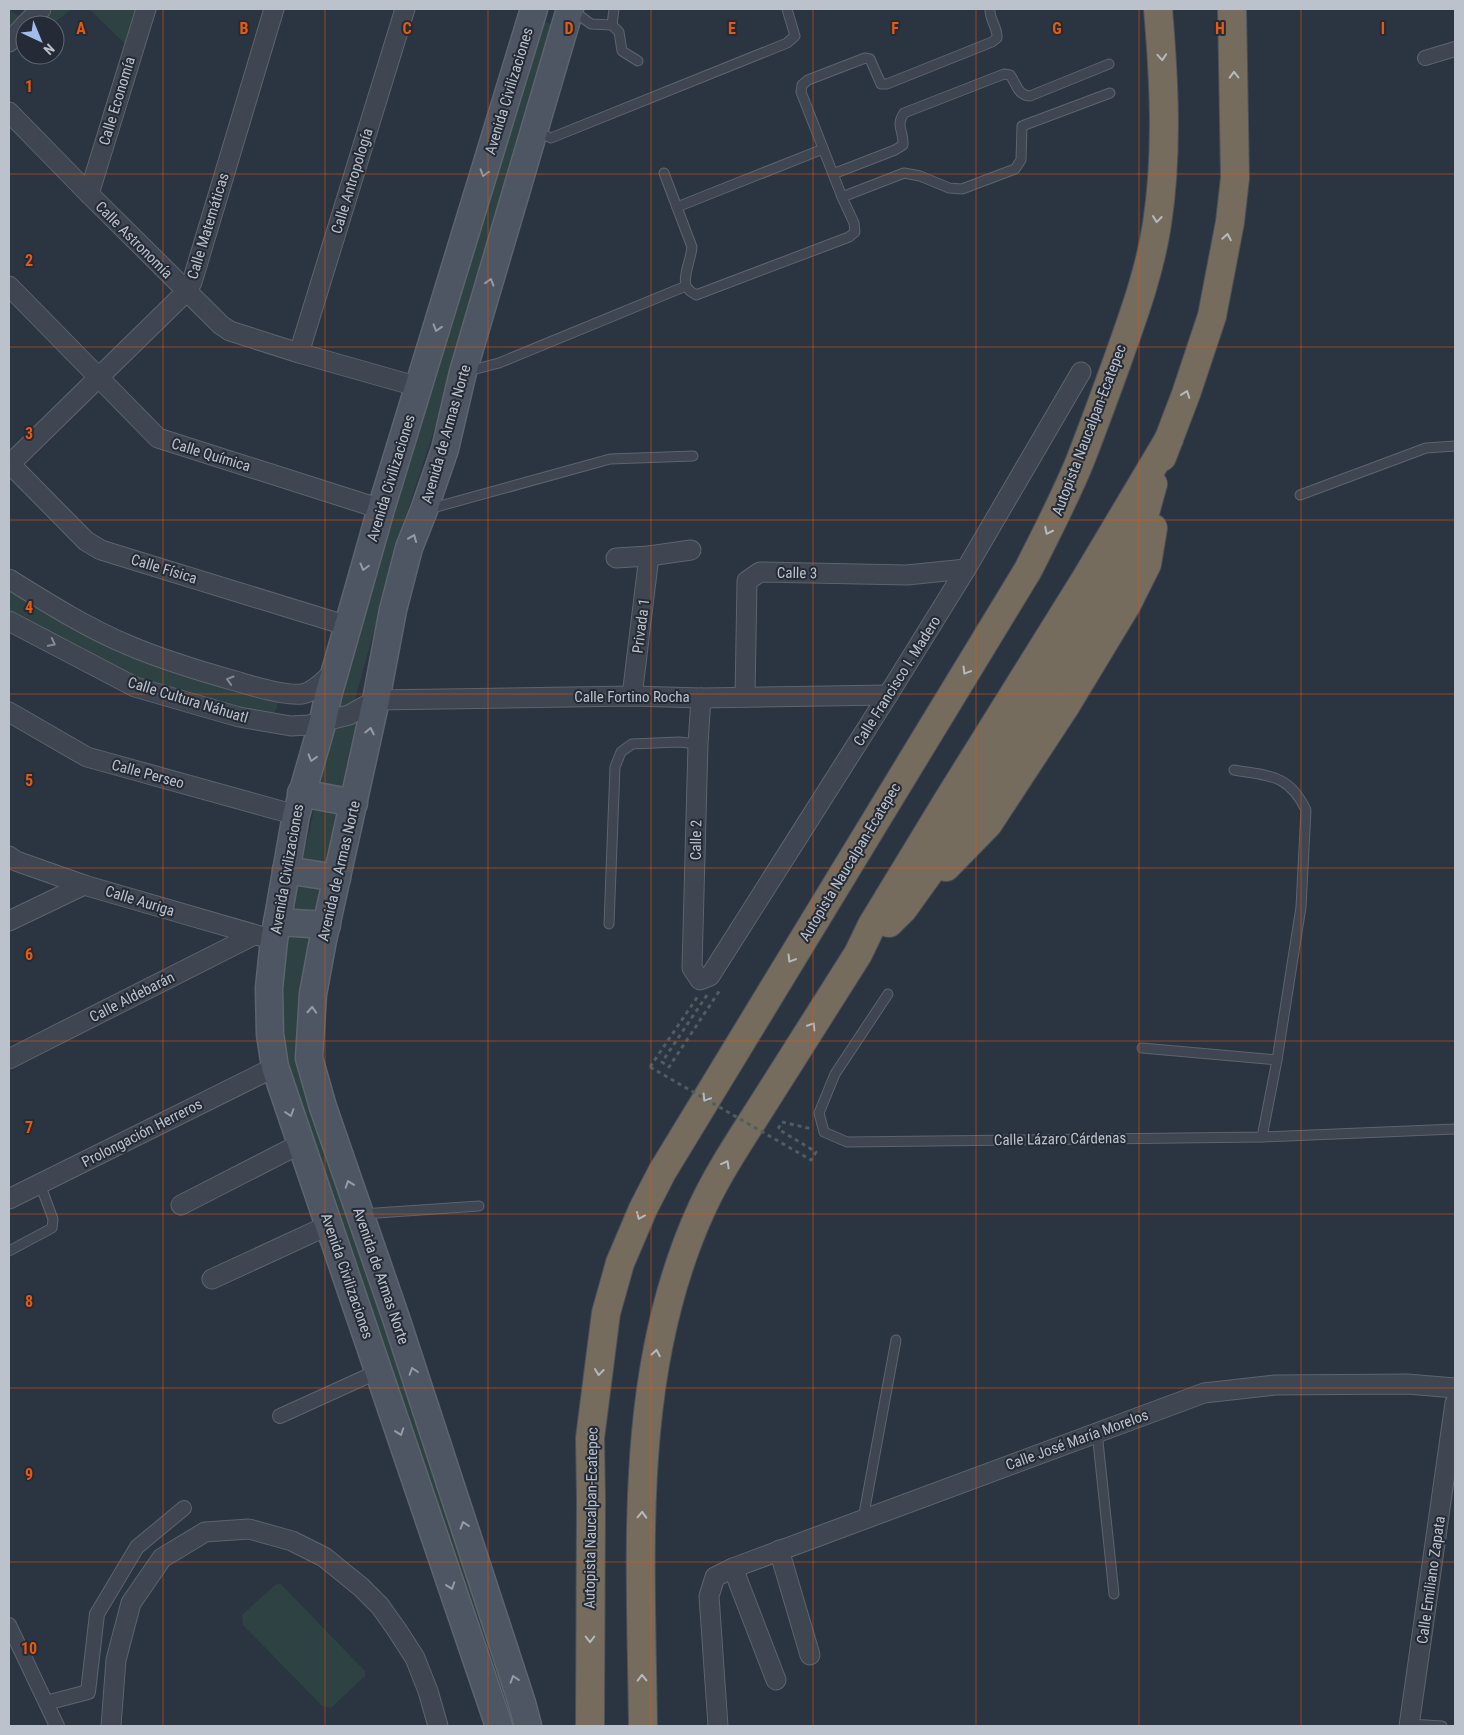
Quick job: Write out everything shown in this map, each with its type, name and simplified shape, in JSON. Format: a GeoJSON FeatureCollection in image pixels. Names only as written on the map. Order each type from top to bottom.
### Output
{"type":"FeatureCollection","features":[{"type":"Feature","properties":{"kind":"highway","name":"Autopista Naucalpan-Ecatepec"},"geometry":{"type":"LineString","coordinates":[[590,1726],[590,1438],[606,1313],[620,1263],[643,1209],[662,1172],[1028,570],[1055,517],[1080,461],[1142,288],[1157,225],[1162,175],[1163,115],[1158,9]]}},
{"type":"Feature","properties":{"kind":"highway"},"geometry":{"type":"LineString","coordinates":[[903,909],[931,870],[1106,592],[1141,527],[1156,475],[1212,316],[1230,222],[1235,178],[1232,9]]}},
{"type":"Feature","properties":{"kind":"highway"},"geometry":{"type":"LineString","coordinates":[[858,954],[988,824],[1066,705],[1127,604],[1147,564],[1169,439]]}},
{"type":"Feature","properties":{"kind":"highway"},"geometry":{"type":"LineString","coordinates":[[858,954],[872,925],[1085,580],[1169,439]]}},
{"type":"Feature","properties":{"kind":"highway"},"geometry":{"type":"LineString","coordinates":[[643,1726],[641,1533],[646,1421],[657,1345],[666,1309],[676,1274],[702,1207],[731,1155],[858,954],[885,920],[1035,687],[1096,586],[1156,475]]}},
{"type":"Feature","properties":{"kind":"main road","name":"Avenida Civilizaciones"},"geometry":{"type":"LineString","coordinates":[[499,1726],[275,1066],[270,1034],[269,932],[286,870],[298,804],[323,721],[380,509],[534,9]]}},
{"type":"Feature","properties":{"kind":"main road","name":"Avenida de Armas Norte"},"geometry":{"type":"LineString","coordinates":[[528,1726],[396,1318],[326,1115],[309,1058],[313,994],[326,925],[376,700],[393,610],[409,548],[445,449],[463,372],[570,9]]}},
{"type":"Feature","properties":{"kind":"main road"},"geometry":{"type":"LineString","coordinates":[[298,804],[354,803]]}},
{"type":"Feature","properties":{"kind":"main road"},"geometry":{"type":"LineString","coordinates":[[286,870],[337,878]]}},
{"type":"Feature","properties":{"kind":"main road"},"geometry":{"type":"LineString","coordinates":[[269,932],[326,925]]}},
{"type":"Feature","properties":{"kind":"main road"},"geometry":{"type":"LineString","coordinates":[[270,1034],[311,1036]]}},
{"type":"Feature","properties":{"kind":"main road"},"geometry":{"type":"LineString","coordinates":[[365,1329],[396,1318]]}},
{"type":"Feature","properties":{"kind":"street","name":"Calle Economía"},"geometry":{"type":"LineString","coordinates":[[89,194],[146,9]]}},
{"type":"Feature","properties":{"kind":"street","name":"Calle Matemáticas"},"geometry":{"type":"LineString","coordinates":[[9,464],[186,292],[192,282],[274,9]]}},
{"type":"Feature","properties":{"kind":"street","name":"Calle Antropología"},"geometry":{"type":"LineString","coordinates":[[299,353],[405,9]]}},
{"type":"Feature","properties":{"kind":"street"},"geometry":{"type":"LineString","coordinates":[[1425,58],[1455,50]]}},
{"type":"Feature","properties":{"kind":"street","name":"Calle Astronomía"},"geometry":{"type":"LineString","coordinates":[[9,112],[212,318],[230,331],[419,387]]}},
{"type":"Feature","properties":{"kind":"street","name":"Calle Química"},"geometry":{"type":"LineString","coordinates":[[9,286],[158,438],[380,509]]}},
{"type":"Feature","properties":{"kind":"street","name":"Calle Francisco I. Madero"},"geometry":{"type":"LineString","coordinates":[[704,988],[966,569],[1081,372]]}},
{"type":"Feature","properties":{"kind":"street","name":"Calle Física"},"geometry":{"type":"LineString","coordinates":[[9,464],[86,541],[101,550],[348,626]]}},
{"type":"Feature","properties":{"kind":"street"},"geometry":{"type":"LineString","coordinates":[[616,558],[650,556],[691,550]]}},
{"type":"Feature","properties":{"kind":"street","name":"Privada 1"},"geometry":{"type":"LineString","coordinates":[[632,696],[650,556]]}},
{"type":"Feature","properties":{"kind":"street","name":"Calle 3"},"geometry":{"type":"LineString","coordinates":[[745,698],[747,581],[760,572],[907,575],[966,569]]}},
{"type":"Feature","properties":{"kind":"street"},"geometry":{"type":"LineString","coordinates":[[9,578],[80,621],[127,645],[236,681],[278,691],[304,694],[325,680],[336,669]]}},
{"type":"Feature","properties":{"kind":"street","name":"Calle Cultura Náhuatl"},"geometry":{"type":"LineString","coordinates":[[9,621],[135,687],[240,716],[291,726],[309,725],[349,715],[376,700]]}},
{"type":"Feature","properties":{"kind":"street","name":"Calle Fortino Rocha"},"geometry":{"type":"LineString","coordinates":[[376,700],[632,696],[745,698],[888,695]]}},
{"type":"Feature","properties":{"kind":"street","name":"Calle 2"},"geometry":{"type":"LineString","coordinates":[[701,698],[692,968],[704,988]]}},
{"type":"Feature","properties":{"kind":"street","name":"Calle Perseo"},"geometry":{"type":"LineString","coordinates":[[11,719],[87,757],[298,804]]}},
{"type":"Feature","properties":{"kind":"street","name":"Calle Auriga"},"geometry":{"type":"LineString","coordinates":[[9,856],[16,861],[84,885],[269,932]]}},
{"type":"Feature","properties":{"kind":"street"},"geometry":{"type":"LineString","coordinates":[[9,921],[84,885]]}},
{"type":"Feature","properties":{"kind":"street","name":"Calle Aldebarán"},"geometry":{"type":"LineString","coordinates":[[9,1059],[269,932]]}},
{"type":"Feature","properties":{"kind":"street","name":"Prolongación Herreros"},"geometry":{"type":"LineString","coordinates":[[9,1199],[275,1066]]}},
{"type":"Feature","properties":{"kind":"street"},"geometry":{"type":"LineString","coordinates":[[181,1205],[300,1144]]}},
{"type":"Feature","properties":{"kind":"street"},"geometry":{"type":"LineString","coordinates":[[212,1279],[329,1224]]}},
{"type":"Feature","properties":{"kind":"street"},"geometry":{"type":"LineString","coordinates":[[280,1416],[379,1370]]}},
{"type":"Feature","properties":{"kind":"street","name":"Calle José María Morelos"},"geometry":{"type":"LineString","coordinates":[[718,1726],[709,1596],[716,1577],[733,1568],[1204,1393],[1275,1385],[1407,1384],[1455,1388]]}},
{"type":"Feature","properties":{"kind":"street","name":"Calle Emiliano Zapata"},"geometry":{"type":"LineString","coordinates":[[1409,1725],[1454,1425],[1455,1403]]}},
{"type":"Feature","properties":{"kind":"street"},"geometry":{"type":"LineString","coordinates":[[46,1702],[88,1692],[97,1614],[137,1547],[184,1508]]}},
{"type":"Feature","properties":{"kind":"street"},"geometry":{"type":"LineString","coordinates":[[111,1726],[116,1660],[131,1603],[162,1558],[205,1532],[249,1528],[292,1542],[324,1557],[361,1587],[380,1606],[415,1658],[428,1691],[438,1726]]}},
{"type":"Feature","properties":{"kind":"street"},"geometry":{"type":"LineString","coordinates":[[780,1550],[810,1655]]}},
{"type":"Feature","properties":{"kind":"street"},"geometry":{"type":"LineString","coordinates":[[733,1568],[776,1680]]}},
{"type":"Feature","properties":{"kind":"street"},"geometry":{"type":"LineString","coordinates":[[9,1625],[57,1726]]}},
{"type":"Feature","properties":{"kind":"lane"},"geometry":{"type":"LineString","coordinates":[[570,9],[591,24],[612,25],[619,32],[622,51],[638,61]]}},
{"type":"Feature","properties":{"kind":"lane"},"geometry":{"type":"LineString","coordinates":[[612,25],[614,9]]}},
{"type":"Feature","properties":{"kind":"lane"},"geometry":{"type":"LineString","coordinates":[[535,131],[551,138],[787,43],[795,36],[787,9]]}},
{"type":"Feature","properties":{"kind":"lane"},"geometry":{"type":"LineString","coordinates":[[664,173],[692,247],[692,257],[684,280],[690,291],[696,295],[849,237],[855,232],[854,223],[801,92],[802,85],[808,80],[865,58],[870,59],[881,84],[887,84],[996,38],[997,33],[990,9]]}},
{"type":"Feature","properties":{"kind":"lane"},"geometry":{"type":"LineString","coordinates":[[833,174],[895,150],[903,145],[904,137],[899,125],[904,113],[1004,74],[1010,75],[1024,96],[1030,96],[1109,64]]}},
{"type":"Feature","properties":{"kind":"lane"},"geometry":{"type":"LineString","coordinates":[[842,197],[904,173],[920,176],[949,188],[962,189],[997,176],[1015,169],[1021,160],[1022,126],[1110,93]]}},
{"type":"Feature","properties":{"kind":"lane"},"geometry":{"type":"LineString","coordinates":[[677,207],[823,149]]}},
{"type":"Feature","properties":{"kind":"lane"},"geometry":{"type":"LineString","coordinates":[[463,372],[499,363],[686,286]]}},
{"type":"Feature","properties":{"kind":"lane"},"geometry":{"type":"LineString","coordinates":[[1300,495],[1426,448],[1455,446]]}},
{"type":"Feature","properties":{"kind":"lane"},"geometry":{"type":"LineString","coordinates":[[424,510],[610,459],[693,456]]}},
{"type":"Feature","properties":{"kind":"lane"},"geometry":{"type":"LineString","coordinates":[[609,924],[615,767],[622,752],[632,744],[679,742],[698,744]]}},
{"type":"Feature","properties":{"kind":"lane"},"geometry":{"type":"LineString","coordinates":[[1234,770],[1276,777],[1288,785],[1300,797],[1306,810],[1301,907],[1277,1060],[1262,1137]]}},
{"type":"Feature","properties":{"kind":"lane"},"geometry":{"type":"LineString","coordinates":[[824,1132],[819,1113],[835,1074],[888,994]]}},
{"type":"Feature","properties":{"kind":"lane"},"geometry":{"type":"LineString","coordinates":[[1142,1048],[1277,1060]]}},
{"type":"Feature","properties":{"kind":"lane","name":"Calle Lázaro Cárdenas"},"geometry":{"type":"LineString","coordinates":[[824,1132],[847,1142],[1262,1137],[1455,1129]]}},
{"type":"Feature","properties":{"kind":"lane"},"geometry":{"type":"LineString","coordinates":[[9,1250],[52,1228],[53,1219],[40,1184]]}},
{"type":"Feature","properties":{"kind":"lane"},"geometry":{"type":"LineString","coordinates":[[360,1214],[479,1206]]}},
{"type":"Feature","properties":{"kind":"lane"},"geometry":{"type":"LineString","coordinates":[[863,1519],[896,1340]]}},
{"type":"Feature","properties":{"kind":"lane"},"geometry":{"type":"LineString","coordinates":[[1097,1432],[1114,1594]]}},
{"type":"Feature","properties":{"kind":"lane"},"geometry":{"type":"LineString","coordinates":[[1409,1725],[1442,1726]]}},
{"type":"Feature","properties":{"kind":"path"},"geometry":{"type":"LineString","coordinates":[[704,988],[662,1062],[669,1067],[723,986]]}},
{"type":"Feature","properties":{"kind":"path"},"geometry":{"type":"LineString","coordinates":[[704,988],[650,1067],[811,1160],[816,1152],[778,1130],[782,1122],[824,1132]]}},
{"type":"Feature","properties":{"kind":"shaded area"},"geometry":{"type":"Polygon","coordinates":[[[9,9],[17,15],[15,15],[15,28],[9,34],[9,9]]]}},
{"type":"Feature","properties":{"kind":"shaded area"},"geometry":{"type":"Polygon","coordinates":[[[25,9],[34,9],[28,15],[19,15],[25,9]]]}},
{"type":"Feature","properties":{"kind":"shaded area"},"geometry":{"type":"Polygon","coordinates":[[[49,9],[71,9],[65,15],[43,15],[49,9]]]}},
{"type":"Feature","properties":{"kind":"shaded area"},"geometry":{"type":"Polygon","coordinates":[[[89,9],[136,9],[125,44],[89,9]]]}},
{"type":"Feature","properties":{"kind":"shaded area"},"geometry":{"type":"Polygon","coordinates":[[[538,20],[552,24],[448,387],[403,525],[356,696],[357,755],[304,998],[511,1705],[508,1704],[474,1624],[281,1062],[280,998],[295,891],[359,632],[380,565],[391,513],[490,200],[499,152],[538,20]]]}},
{"type":"Feature","properties":{"kind":"shaded area"},"geometry":{"type":"Polygon","coordinates":[[[9,589],[117,652],[277,702],[276,710],[270,715],[241,710],[136,679],[9,614],[9,589]]]}},
{"type":"Feature","properties":{"kind":"shaded area"},"geometry":{"type":"Polygon","coordinates":[[[280,1583],[365,1671],[365,1676],[331,1708],[322,1706],[243,1625],[242,1615],[275,1585],[280,1583]]]}}]}
